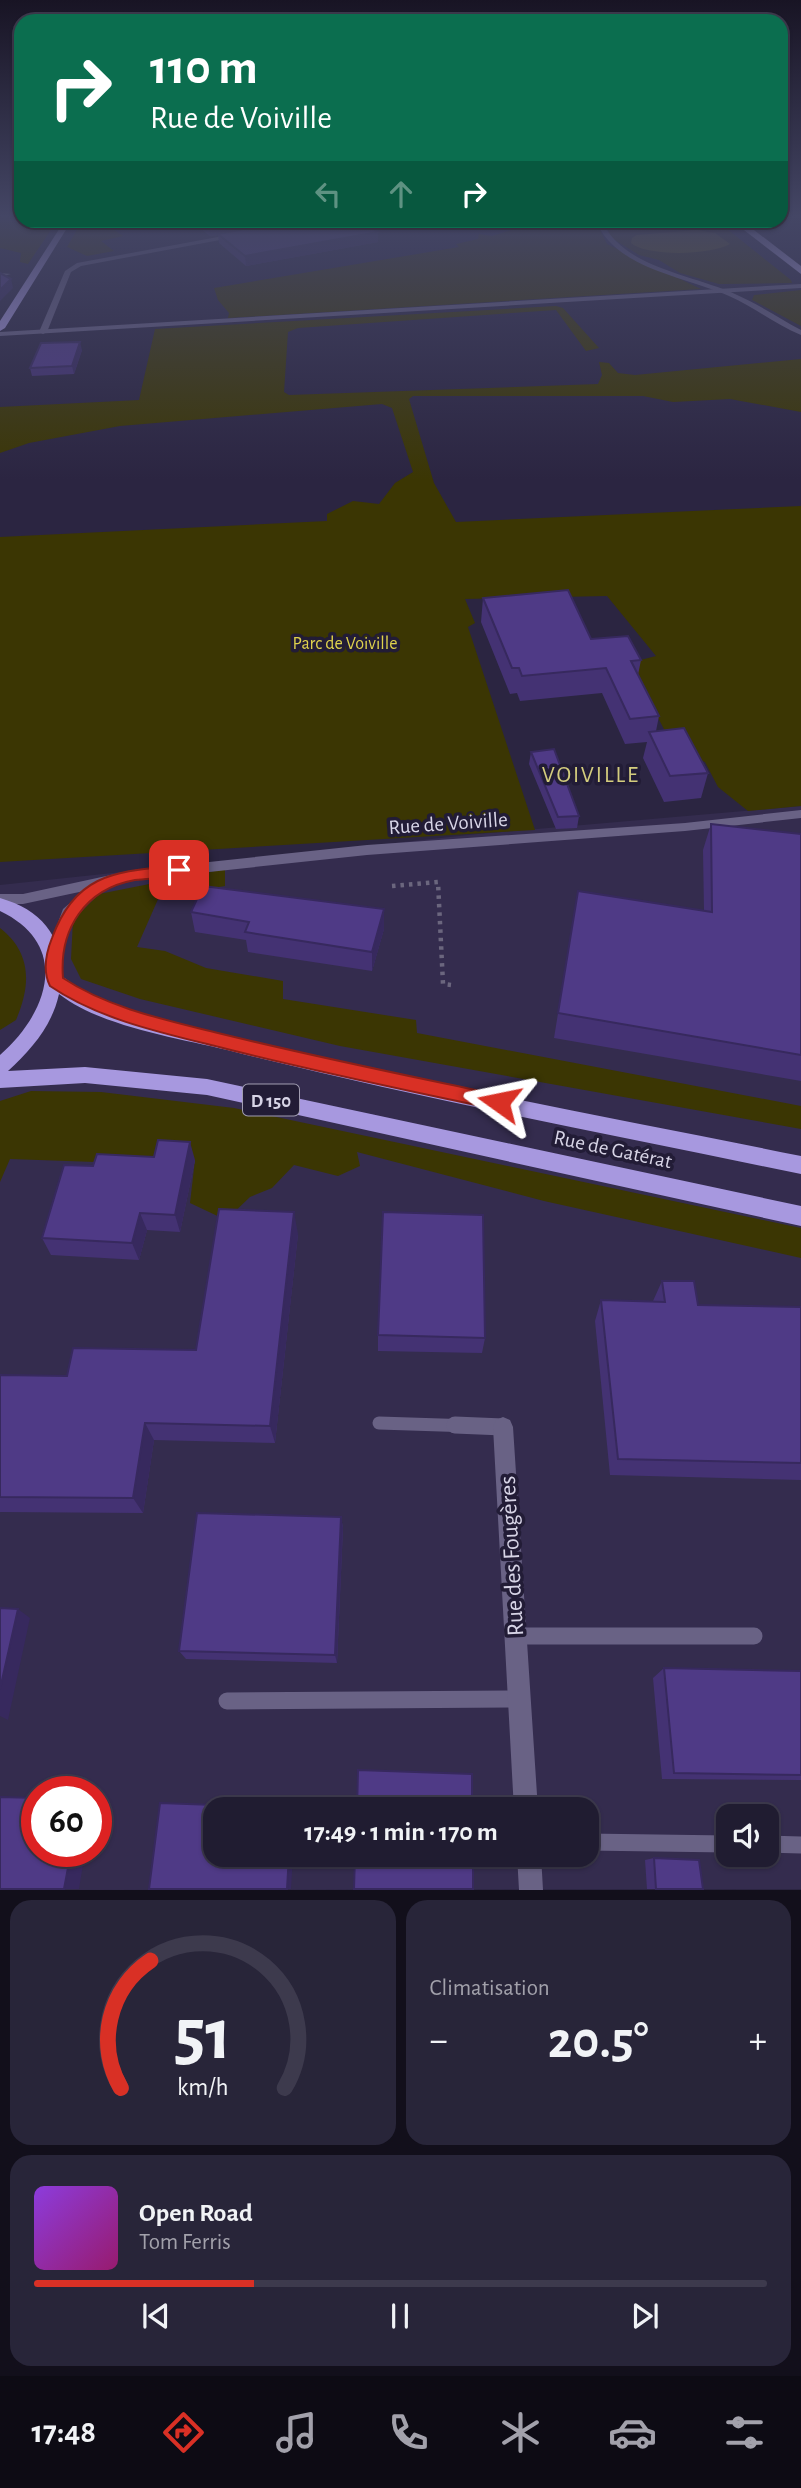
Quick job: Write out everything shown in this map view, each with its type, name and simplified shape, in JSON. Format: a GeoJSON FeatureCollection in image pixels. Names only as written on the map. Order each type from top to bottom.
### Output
{"type":"FeatureCollection","features":[{"type":"Feature","properties":{"kind":"main road"},"geometry":{"type":"LineString","coordinates":[[1,329],[17,303]]}},
{"type":"Feature","properties":{"kind":"main road"},"geometry":{"type":"LineString","coordinates":[[0,901],[29,918],[44,935],[53,956],[55,981],[48,1008],[34,1034],[0,1067]]}},
{"type":"Feature","properties":{"kind":"main road","name":"Rue de Gatérat"},"geometry":{"type":"LineString","coordinates":[[55,981],[67,992],[103,1007],[258,1051],[801,1165]]}},
{"type":"Feature","properties":{"kind":"main road","name":"Rue de Gatérat"},"geometry":{"type":"LineString","coordinates":[[0,1080],[85,1075],[208,1087],[801,1216]]}},
{"type":"Feature","properties":{"kind":"street"},"geometry":{"type":"LineString","coordinates":[[43,332],[55,303]]}},
{"type":"Feature","properties":{"kind":"street"},"geometry":{"type":"LineString","coordinates":[[1,329],[43,332],[520,303]]}},
{"type":"Feature","properties":{"kind":"street"},"geometry":{"type":"LineString","coordinates":[[745,303],[801,333]]}},
{"type":"Feature","properties":{"kind":"street","name":"Rue de Voiville"},"geometry":{"type":"LineString","coordinates":[[0,901],[23,899],[134,875],[368,850],[685,827],[801,814]]}},
{"type":"Feature","properties":{"kind":"street","name":"Rue de Voiville"},"geometry":{"type":"LineString","coordinates":[[53,956],[68,913],[100,884]]}},
{"type":"Feature","properties":{"kind":"street","name":"Rue des Fougères"},"geometry":{"type":"LineString","coordinates":[[503,1427],[525,1797]]}},
{"type":"Feature","properties":{"kind":"street"},"geometry":{"type":"LineString","coordinates":[[529,1867],[531,1889]]}},
{"type":"Feature","properties":{"kind":"lane","name":"Rue des Fougères"},"geometry":{"type":"LineString","coordinates":[[379,1423],[503,1427]]}},
{"type":"Feature","properties":{"kind":"lane"},"geometry":{"type":"LineString","coordinates":[[515,1636],[754,1636]]}},
{"type":"Feature","properties":{"kind":"lane"},"geometry":{"type":"LineString","coordinates":[[227,1700],[519,1699]]}},
{"type":"Feature","properties":{"kind":"lane"},"geometry":{"type":"LineString","coordinates":[[599,1842],[716,1844]]}},
{"type":"Feature","properties":{"kind":"lane"},"geometry":{"type":"LineString","coordinates":[[779,1844],[801,1845]]}},
{"type":"Feature","properties":{"kind":"path"},"geometry":{"type":"LineString","coordinates":[[392,887],[438,882],[443,984],[451,985]]}},
{"type":"Feature","properties":{"kind":"shaded area"},"geometry":{"type":"Polygon","coordinates":[[[801,806],[801,1889],[0,1890],[0,885],[478,834],[801,806]]]}},
{"type":"Feature","properties":{"kind":"green space"},"geometry":{"type":"Polygon","coordinates":[[[221,303],[469,303],[228,318],[229,313],[221,303]]]}},
{"type":"Feature","properties":{"kind":"green space"},"geometry":{"type":"Polygon","coordinates":[[[758,303],[801,303],[801,326],[758,303]]]}},
{"type":"Feature","properties":{"kind":"green space","name":"Parc de Voiville"},"geometry":{"type":"Polygon","coordinates":[[[556,306],[563,308],[599,348],[586,351],[556,310],[298,328],[288,332],[284,392],[289,395],[598,384],[602,375],[599,362],[609,363],[618,373],[635,375],[801,359],[801,412],[730,399],[673,402],[643,396],[413,396],[409,399],[434,483],[456,522],[801,506],[801,806],[748,811],[718,787],[705,762],[674,748],[629,663],[656,656],[607,596],[465,599],[475,623],[468,627],[535,830],[0,862],[0,537],[327,521],[327,514],[353,501],[379,504],[395,483],[413,472],[392,408],[382,404],[120,426],[29,443],[0,453],[0,407],[139,400],[155,329],[556,306]]]}},
{"type":"Feature","properties":{"kind":"green space"},"geometry":{"type":"Polygon","coordinates":[[[225,869],[225,886],[159,897],[137,947],[165,951],[206,968],[283,981],[283,999],[416,1020],[417,1033],[801,1106],[801,1129],[340,1046],[140,999],[81,979],[71,959],[73,920],[99,894],[225,869]]]}},
{"type":"Feature","properties":{"kind":"green space"},"geometry":{"type":"Polygon","coordinates":[[[0,928],[18,948],[26,970],[26,982],[16,1020],[0,1030],[0,928]]]}},
{"type":"Feature","properties":{"kind":"green space"},"geometry":{"type":"Polygon","coordinates":[[[31,1091],[101,1092],[234,1108],[801,1228],[801,1258],[544,1201],[357,1152],[360,1166],[338,1176],[294,1165],[272,1188],[250,1197],[226,1220],[190,1203],[195,1160],[153,1164],[10,1159],[0,1182],[0,1101],[31,1091]]]}},
{"type":"Feature","properties":{"kind":"building"},"geometry":{"type":"Polygon","coordinates":[[[80,342],[72,366],[30,368],[41,343],[80,342]]]}},
{"type":"Feature","properties":{"kind":"building"},"geometry":{"type":"Polygon","coordinates":[[[568,590],[591,639],[628,636],[641,660],[631,661],[659,716],[630,719],[606,668],[522,676],[519,668],[512,668],[483,598],[568,590]]]}},
{"type":"Feature","properties":{"kind":"building"},"geometry":{"type":"Polygon","coordinates":[[[684,728],[708,773],[670,776],[649,732],[684,728]]]}},
{"type":"Feature","properties":{"kind":"building"},"geometry":{"type":"Polygon","coordinates":[[[554,749],[579,816],[558,817],[531,752],[554,749]]]}},
{"type":"Feature","properties":{"kind":"building"},"geometry":{"type":"Polygon","coordinates":[[[711,824],[801,834],[801,1055],[558,1013],[578,891],[712,912],[711,824]]]}},
{"type":"Feature","properties":{"kind":"building"},"geometry":{"type":"Polygon","coordinates":[[[203,886],[384,909],[372,952],[245,932],[249,922],[191,912],[203,886]]]}},
{"type":"Feature","properties":{"kind":"building"},"geometry":{"type":"Polygon","coordinates":[[[158,1140],[190,1142],[175,1215],[140,1213],[132,1243],[42,1238],[64,1165],[93,1166],[97,1154],[154,1157],[158,1140]]]}},
{"type":"Feature","properties":{"kind":"building"},"geometry":{"type":"Polygon","coordinates":[[[219,1209],[294,1212],[270,1426],[145,1423],[133,1498],[0,1497],[0,1375],[67,1376],[73,1348],[196,1350],[219,1209]]]}},
{"type":"Feature","properties":{"kind":"building"},"geometry":{"type":"Polygon","coordinates":[[[383,1212],[483,1215],[485,1338],[378,1335],[383,1212]]]}},
{"type":"Feature","properties":{"kind":"building"},"geometry":{"type":"Polygon","coordinates":[[[662,1281],[694,1281],[698,1305],[801,1307],[801,1463],[618,1459],[601,1300],[665,1302],[662,1281]]]}},
{"type":"Feature","properties":{"kind":"building"},"geometry":{"type":"Polygon","coordinates":[[[197,1513],[341,1517],[335,1655],[179,1651],[197,1513]]]}},
{"type":"Feature","properties":{"kind":"building"},"geometry":{"type":"Polygon","coordinates":[[[0,1608],[18,1609],[0,1689],[0,1608]]]}},
{"type":"Feature","properties":{"kind":"building"},"geometry":{"type":"Polygon","coordinates":[[[664,1668],[801,1671],[801,1775],[674,1773],[664,1668]]]}},
{"type":"Feature","properties":{"kind":"building"},"geometry":{"type":"Polygon","coordinates":[[[358,1770],[472,1774],[472,1797],[357,1797],[358,1770]]]}},
{"type":"Feature","properties":{"kind":"building"},"geometry":{"type":"Polygon","coordinates":[[[0,1797],[21,1798],[21,1867],[68,1867],[64,1889],[0,1889],[0,1797]]]}},
{"type":"Feature","properties":{"kind":"building"},"geometry":{"type":"Polygon","coordinates":[[[160,1803],[203,1805],[203,1867],[288,1867],[287,1889],[149,1889],[160,1803]]]}},
{"type":"Feature","properties":{"kind":"building"},"geometry":{"type":"Polygon","coordinates":[[[654,1858],[699,1860],[703,1889],[656,1889],[654,1858]]]}},
{"type":"Feature","properties":{"kind":"building"},"geometry":{"type":"Polygon","coordinates":[[[355,1867],[473,1867],[473,1889],[354,1889],[355,1867]]]}},
{"type":"Feature","properties":{"kind":"district","name":"VOIVILLE"},"geometry":{"type":"Point","coordinates":[591,774]}},
{"type":"Feature","properties":{"kind":"route"},"geometry":{"type":"LineString","coordinates":[[179,870],[134,875],[100,884],[68,913],[53,956],[55,981],[67,992],[81,999],[169,1028],[280,1056],[499,1102]]}}]}
